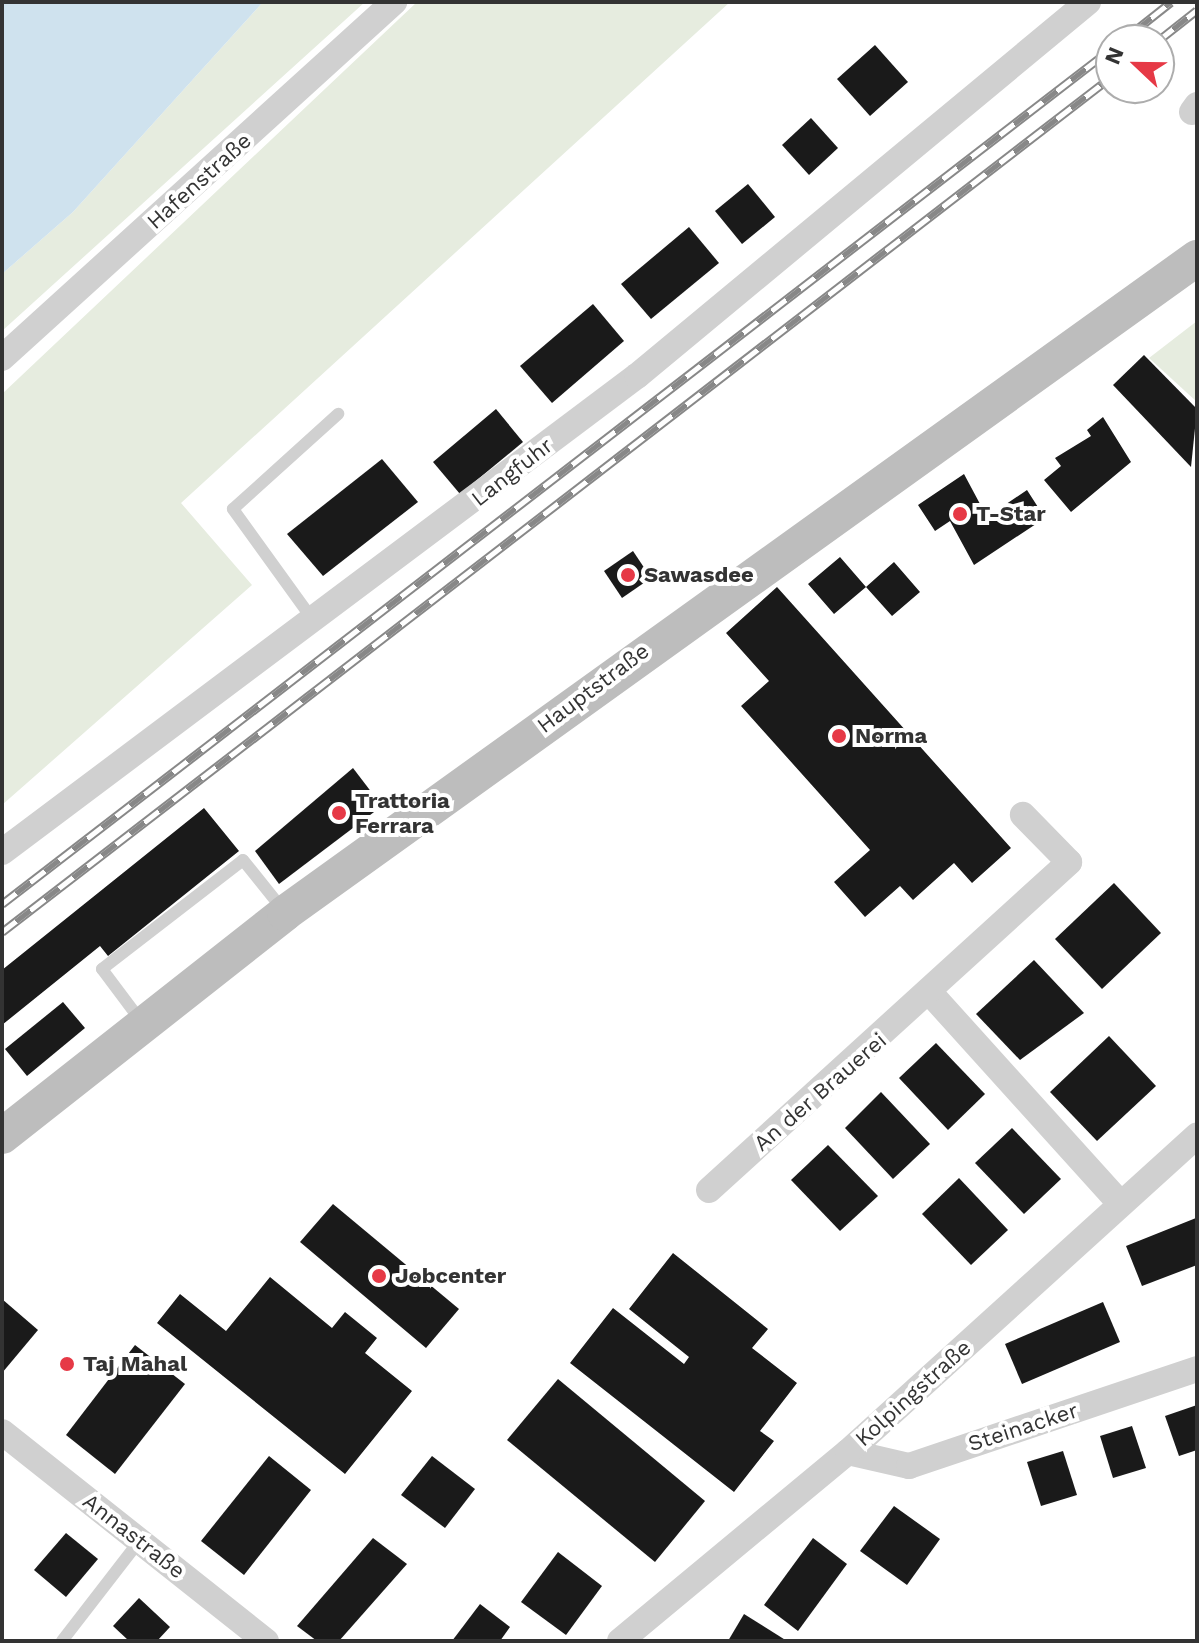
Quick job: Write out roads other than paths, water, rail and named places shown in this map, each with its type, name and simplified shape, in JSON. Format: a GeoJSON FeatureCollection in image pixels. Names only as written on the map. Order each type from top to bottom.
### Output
{"type":"FeatureCollection","features":[{"type":"Feature","properties":{"kind":"main road","name":"Hauptstraße"},"geometry":{"type":"LineString","coordinates":[[2,1136],[141,1021],[514,740],[1197,258]]}},
{"type":"Feature","properties":{"kind":"street","name":"Hafenstraße"},"geometry":{"type":"LineString","coordinates":[[2,358],[394,2]]}},
{"type":"Feature","properties":{"kind":"street","name":"Langfuhr"},"geometry":{"type":"LineString","coordinates":[[2,852],[315,623],[637,376],[1088,2]]}},
{"type":"Feature","properties":{"kind":"street","name":"An der Brauerei"},"geometry":{"type":"LineString","coordinates":[[709,1190],[931,994],[1069,862],[1023,815]]}},
{"type":"Feature","properties":{"kind":"street"},"geometry":{"type":"LineString","coordinates":[[931,994],[1121,1204]]}},
{"type":"Feature","properties":{"kind":"street","name":"Kolpingstraße"},"geometry":{"type":"LineString","coordinates":[[620,1641],[848,1452],[1197,1135]]}},
{"type":"Feature","properties":{"kind":"street","name":"Steinacker"},"geometry":{"type":"LineString","coordinates":[[848,1452],[909,1466],[1197,1369]]}},
{"type":"Feature","properties":{"kind":"street","name":"Annastraße"},"geometry":{"type":"LineString","coordinates":[[2,1432],[266,1641]]}},
{"type":"Feature","properties":{"kind":"lane"},"geometry":{"type":"LineString","coordinates":[[315,623],[233,509],[338,414]]}},
{"type":"Feature","properties":{"kind":"lane"},"geometry":{"type":"LineString","coordinates":[[141,1021],[102,969],[243,860],[285,913]]}},
{"type":"Feature","properties":{"kind":"lane"},"geometry":{"type":"LineString","coordinates":[[62,1641],[140,1540]]}},
{"type":"Feature","properties":{"kind":"water"},"geometry":{"type":"Polygon","coordinates":[[[2,2],[263,2],[73,212],[2,274],[2,2]]]}},
{"type":"Feature","properties":{"kind":"railway"},"geometry":{"type":"LineString","coordinates":[[1143,24],[1171,2]]}},
{"type":"Feature","properties":{"kind":"railway"},"geometry":{"type":"LineString","coordinates":[[1175,27],[1197,10]]}},
{"type":"Feature","properties":{"kind":"railway"},"geometry":{"type":"LineString","coordinates":[[2,904],[1095,61]]}},
{"type":"Feature","properties":{"kind":"railway"},"geometry":{"type":"LineString","coordinates":[[2,932],[1095,89]]}},
{"type":"Feature","properties":{"kind":"place","name":"T-Star"},"geometry":{"type":"Point","coordinates":[960,514]}},
{"type":"Feature","properties":{"kind":"place","name":"Sawasdee"},"geometry":{"type":"Point","coordinates":[628,575]}},
{"type":"Feature","properties":{"kind":"place","name":"Norma"},"geometry":{"type":"Point","coordinates":[839,736]}},
{"type":"Feature","properties":{"kind":"place","name":"Trattoria Ferrara"},"geometry":{"type":"Point","coordinates":[339,813]}},
{"type":"Feature","properties":{"kind":"place","name":"Jobcenter"},"geometry":{"type":"Point","coordinates":[379,1276]}},
{"type":"Feature","properties":{"kind":"place","name":"Taj Mahal"},"geometry":{"type":"Point","coordinates":[67,1364]}}]}
